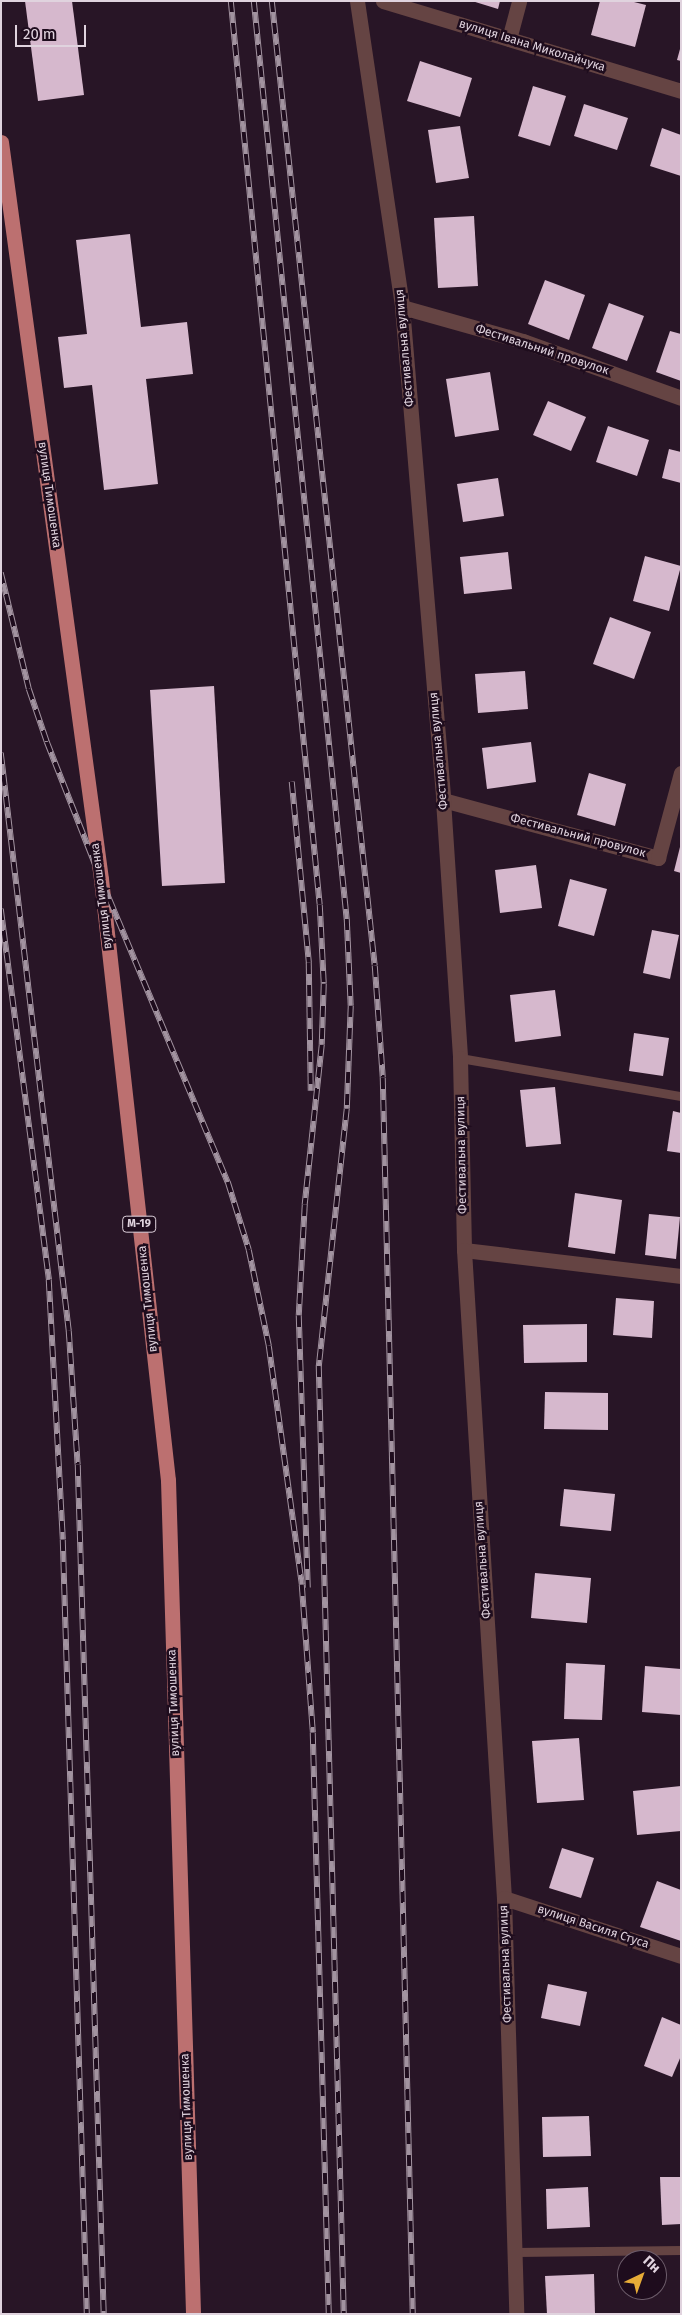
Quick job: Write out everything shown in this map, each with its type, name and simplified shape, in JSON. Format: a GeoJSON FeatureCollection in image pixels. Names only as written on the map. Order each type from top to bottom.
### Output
{"type":"FeatureCollection","features":[{"type":"Feature","properties":{"kind":"highway","name":"вулиця Тимошенка"},"geometry":{"type":"LineString","coordinates":[[1,142],[101,879],[168,1480],[193,2314]]}},
{"type":"Feature","properties":{"kind":"street","name":"Фестивальна вулиця"},"geometry":{"type":"LineString","coordinates":[[358,1],[402,307],[443,800],[460,1058],[464,1250],[504,1898],[516,2252],[516,2314]]}},
{"type":"Feature","properties":{"kind":"street","name":"вулиця Івана Миколайчука"},"geometry":{"type":"LineString","coordinates":[[383,1],[681,91]]}},
{"type":"Feature","properties":{"kind":"street"},"geometry":{"type":"LineString","coordinates":[[509,39],[519,1]]}},
{"type":"Feature","properties":{"kind":"street","name":"Фестивальний провулок"},"geometry":{"type":"LineString","coordinates":[[402,307],[523,341],[681,398]]}},
{"type":"Feature","properties":{"kind":"street","name":"Фестивальний провулок"},"geometry":{"type":"LineString","coordinates":[[443,800],[658,858],[681,773]]}},
{"type":"Feature","properties":{"kind":"street"},"geometry":{"type":"LineString","coordinates":[[464,1250],[681,1276]]}},
{"type":"Feature","properties":{"kind":"street","name":"вулиця Василя Стуса"},"geometry":{"type":"LineString","coordinates":[[504,1898],[681,1956]]}},
{"type":"Feature","properties":{"kind":"lane"},"geometry":{"type":"LineString","coordinates":[[460,1058],[681,1096]]}},
{"type":"Feature","properties":{"kind":"lane"},"geometry":{"type":"LineString","coordinates":[[516,2252],[681,2250]]}},
{"type":"Feature","properties":{"kind":"building"},"geometry":{"type":"Polygon","coordinates":[[[25,1],[72,1],[84,95],[38,101],[25,1]]]}},
{"type":"Feature","properties":{"kind":"building"},"geometry":{"type":"Polygon","coordinates":[[[472,1],[500,1],[498,9],[472,1]]]}},
{"type":"Feature","properties":{"kind":"building"},"geometry":{"type":"Polygon","coordinates":[[[600,1],[630,1],[646,5],[635,47],[591,35],[600,1]]]}},
{"type":"Feature","properties":{"kind":"building"},"geometry":{"type":"Polygon","coordinates":[[[681,49],[681,61],[677,60],[681,49]]]}},
{"type":"Feature","properties":{"kind":"building"},"geometry":{"type":"Polygon","coordinates":[[[420,61],[472,78],[460,117],[407,101],[420,61]]]}},
{"type":"Feature","properties":{"kind":"building"},"geometry":{"type":"Polygon","coordinates":[[[533,86],[566,96],[550,146],[518,136],[533,86]]]}},
{"type":"Feature","properties":{"kind":"building"},"geometry":{"type":"Polygon","coordinates":[[[584,104],[628,118],[617,150],[574,136],[584,104]]]}},
{"type":"Feature","properties":{"kind":"building"},"geometry":{"type":"Polygon","coordinates":[[[460,126],[469,178],[436,183],[428,130],[460,126]]]}},
{"type":"Feature","properties":{"kind":"building"},"geometry":{"type":"Polygon","coordinates":[[[662,128],[681,135],[681,176],[650,166],[662,128]]]}},
{"type":"Feature","properties":{"kind":"building"},"geometry":{"type":"Polygon","coordinates":[[[474,216],[478,286],[438,288],[434,218],[474,216]]]}},
{"type":"Feature","properties":{"kind":"building"},"geometry":{"type":"Polygon","coordinates":[[[130,234],[141,327],[187,322],[193,374],[146,379],[158,484],[104,490],[92,385],[64,388],[58,337],[87,334],[76,240],[130,234]]]}},
{"type":"Feature","properties":{"kind":"building"},"geometry":{"type":"Polygon","coordinates":[[[545,280],[585,295],[569,340],[528,324],[545,280]]]}},
{"type":"Feature","properties":{"kind":"building"},"geometry":{"type":"Polygon","coordinates":[[[609,303],[644,316],[627,361],[592,348],[609,303]]]}},
{"type":"Feature","properties":{"kind":"building"},"geometry":{"type":"Polygon","coordinates":[[[670,331],[681,334],[681,381],[656,372],[670,331]]]}},
{"type":"Feature","properties":{"kind":"building"},"geometry":{"type":"Polygon","coordinates":[[[490,372],[499,430],[455,437],[446,379],[490,372]]]}},
{"type":"Feature","properties":{"kind":"building"},"geometry":{"type":"Polygon","coordinates":[[[548,401],[586,417],[571,451],[533,435],[548,401]]]}},
{"type":"Feature","properties":{"kind":"building"},"geometry":{"type":"Polygon","coordinates":[[[608,426],[649,440],[637,476],[596,462],[608,426]]]}},
{"type":"Feature","properties":{"kind":"building"},"geometry":{"type":"Polygon","coordinates":[[[669,449],[681,452],[681,483],[662,478],[669,449]]]}},
{"type":"Feature","properties":{"kind":"building"},"geometry":{"type":"Polygon","coordinates":[[[498,478],[504,516],[463,522],[457,484],[498,478]]]}},
{"type":"Feature","properties":{"kind":"building"},"geometry":{"type":"Polygon","coordinates":[[[508,552],[512,589],[464,594],[460,557],[508,552]]]}},
{"type":"Feature","properties":{"kind":"building"},"geometry":{"type":"Polygon","coordinates":[[[645,556],[681,566],[669,611],[633,601],[645,556]]]}},
{"type":"Feature","properties":{"kind":"building"},"geometry":{"type":"Polygon","coordinates":[[[610,617],[651,632],[634,679],[593,664],[610,617]]]}},
{"type":"Feature","properties":{"kind":"building"},"geometry":{"type":"Polygon","coordinates":[[[525,671],[528,709],[478,713],[475,674],[525,671]]]}},
{"type":"Feature","properties":{"kind":"building"},"geometry":{"type":"Polygon","coordinates":[[[214,686],[225,883],[162,886],[150,690],[214,686]]]}},
{"type":"Feature","properties":{"kind":"building"},"geometry":{"type":"Polygon","coordinates":[[[531,742],[536,782],[487,789],[482,748],[531,742]]]}},
{"type":"Feature","properties":{"kind":"building"},"geometry":{"type":"Polygon","coordinates":[[[589,773],[626,784],[615,826],[577,815],[589,773]]]}},
{"type":"Feature","properties":{"kind":"building"},"geometry":{"type":"Polygon","coordinates":[[[681,847],[681,873],[674,871],[681,847]]]}},
{"type":"Feature","properties":{"kind":"building"},"geometry":{"type":"Polygon","coordinates":[[[536,865],[542,908],[500,913],[495,870],[536,865]]]}},
{"type":"Feature","properties":{"kind":"building"},"geometry":{"type":"Polygon","coordinates":[[[570,879],[607,889],[594,936],[558,926],[570,879]]]}},
{"type":"Feature","properties":{"kind":"building"},"geometry":{"type":"Polygon","coordinates":[[[652,930],[679,935],[670,979],[643,973],[652,930]]]}},
{"type":"Feature","properties":{"kind":"building"},"geometry":{"type":"Polygon","coordinates":[[[555,990],[561,1036],[515,1042],[510,995],[555,990]]]}},
{"type":"Feature","properties":{"kind":"building"},"geometry":{"type":"Polygon","coordinates":[[[634,1033],[669,1038],[663,1076],[629,1071],[634,1033]]]}},
{"type":"Feature","properties":{"kind":"building"},"geometry":{"type":"Polygon","coordinates":[[[555,1087],[561,1144],[526,1147],[520,1090],[555,1087]]]}},
{"type":"Feature","properties":{"kind":"building"},"geometry":{"type":"Polygon","coordinates":[[[673,1111],[681,1113],[681,1153],[667,1151],[673,1111]]]}},
{"type":"Feature","properties":{"kind":"building"},"geometry":{"type":"Polygon","coordinates":[[[575,1193],[622,1200],[615,1254],[568,1247],[575,1193]]]}},
{"type":"Feature","properties":{"kind":"building"},"geometry":{"type":"Polygon","coordinates":[[[649,1214],[680,1217],[676,1259],[645,1255],[649,1214]]]}},
{"type":"Feature","properties":{"kind":"building"},"geometry":{"type":"Polygon","coordinates":[[[616,1298],[654,1301],[652,1338],[613,1335],[616,1298]]]}},
{"type":"Feature","properties":{"kind":"building"},"geometry":{"type":"Polygon","coordinates":[[[587,1324],[587,1362],[524,1363],[523,1325],[587,1324]]]}},
{"type":"Feature","properties":{"kind":"building"},"geometry":{"type":"Polygon","coordinates":[[[545,1392],[608,1393],[608,1430],[544,1429],[545,1392]]]}},
{"type":"Feature","properties":{"kind":"building"},"geometry":{"type":"Polygon","coordinates":[[[564,1489],[615,1494],[611,1531],[560,1526],[564,1489]]]}},
{"type":"Feature","properties":{"kind":"building"},"geometry":{"type":"Polygon","coordinates":[[[535,1573],[591,1578],[587,1623],[531,1618],[535,1573]]]}},
{"type":"Feature","properties":{"kind":"building"},"geometry":{"type":"Polygon","coordinates":[[[566,1663],[605,1665],[602,1720],[564,1719],[566,1663]]]}},
{"type":"Feature","properties":{"kind":"building"},"geometry":{"type":"Polygon","coordinates":[[[645,1666],[681,1669],[681,1715],[642,1712],[645,1666]]]}},
{"type":"Feature","properties":{"kind":"building"},"geometry":{"type":"Polygon","coordinates":[[[579,1738],[584,1800],[537,1803],[532,1741],[579,1738]]]}},
{"type":"Feature","properties":{"kind":"building"},"geometry":{"type":"Polygon","coordinates":[[[681,1786],[681,1831],[637,1835],[633,1791],[681,1786]]]}},
{"type":"Feature","properties":{"kind":"building"},"geometry":{"type":"Polygon","coordinates":[[[562,1848],[594,1858],[581,1898],[549,1888],[562,1848]]]}},
{"type":"Feature","properties":{"kind":"building"},"geometry":{"type":"Polygon","coordinates":[[[657,1881],[681,1890],[681,1941],[640,1927],[657,1881]]]}},
{"type":"Feature","properties":{"kind":"building"},"geometry":{"type":"Polygon","coordinates":[[[548,1984],[587,1992],[580,2026],[541,2018],[548,1984]]]}},
{"type":"Feature","properties":{"kind":"building"},"geometry":{"type":"Polygon","coordinates":[[[662,2017],[681,2025],[681,2056],[672,2077],[644,2066],[662,2017]]]}},
{"type":"Feature","properties":{"kind":"building"},"geometry":{"type":"Polygon","coordinates":[[[589,2116],[591,2156],[543,2157],[542,2117],[589,2116]]]}},
{"type":"Feature","properties":{"kind":"building"},"geometry":{"type":"Polygon","coordinates":[[[660,2177],[681,2177],[681,2224],[662,2225],[660,2177]]]}},
{"type":"Feature","properties":{"kind":"building"},"geometry":{"type":"Polygon","coordinates":[[[588,2187],[590,2227],[547,2229],[546,2189],[588,2187]]]}},
{"type":"Feature","properties":{"kind":"building"},"geometry":{"type":"Polygon","coordinates":[[[594,2274],[595,2314],[547,2314],[545,2276],[594,2274]]]}},
{"type":"Feature","properties":{"kind":"railway"},"geometry":{"type":"LineString","coordinates":[[231,1],[320,905],[324,984],[322,1045],[305,1205],[299,1316],[308,1588]]}},
{"type":"Feature","properties":{"kind":"railway"},"geometry":{"type":"LineString","coordinates":[[254,1],[347,919],[351,1006],[347,1109],[319,1366],[344,2314]]}},
{"type":"Feature","properties":{"kind":"railway"},"geometry":{"type":"LineString","coordinates":[[272,1],[375,966],[383,1078],[413,2314]]}},
{"type":"Feature","properties":{"kind":"railway"},"geometry":{"type":"LineString","coordinates":[[1,573],[29,689],[47,742],[101,879],[228,1182],[249,1250],[269,1346],[302,1585],[313,1733],[329,2314]]}},
{"type":"Feature","properties":{"kind":"railway"},"geometry":{"type":"LineString","coordinates":[[1,753],[69,1331],[78,1465],[104,2314]]}},
{"type":"Feature","properties":{"kind":"railway"},"geometry":{"type":"LineString","coordinates":[[292,782],[309,963],[311,1091]]}},
{"type":"Feature","properties":{"kind":"railway"},"geometry":{"type":"LineString","coordinates":[[1,909],[49,1280],[63,1540],[87,2314]]}}]}
